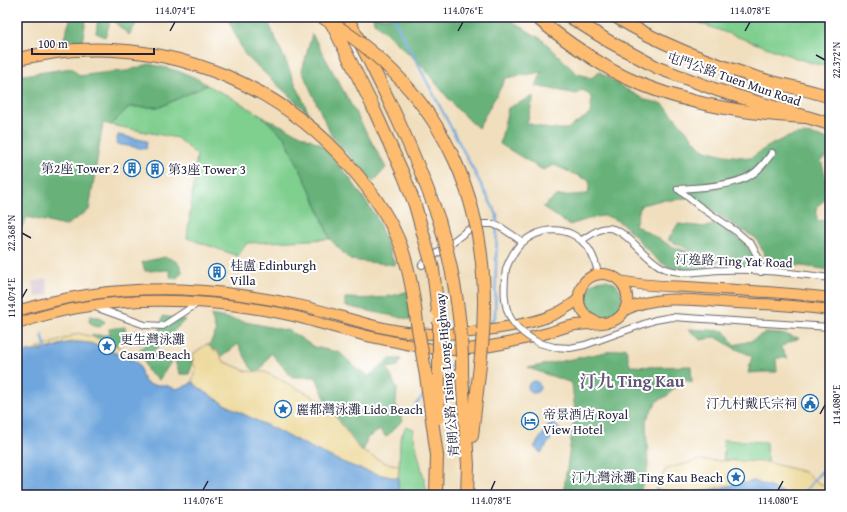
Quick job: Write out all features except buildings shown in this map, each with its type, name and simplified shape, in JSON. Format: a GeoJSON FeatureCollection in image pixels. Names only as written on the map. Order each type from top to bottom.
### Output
{"type":"FeatureCollection","features":[{"type":"Feature","properties":{"kind":"highway"},"geometry":{"type":"LineString","coordinates":[[322,17],[352,36],[377,56],[413,93],[443,136],[469,196],[481,250],[484,312],[479,375],[468,465],[467,495]]}},
{"type":"Feature","properties":{"kind":"highway","name":"青朗公路 Tsing Long Highway"},"geometry":{"type":"LineString","coordinates":[[328,17],[360,80],[404,176],[415,205],[433,269],[439,329],[437,456]]}},
{"type":"Feature","properties":{"kind":"highway","name":"青朗公路 Tsing Long Highway"},"geometry":{"type":"LineString","coordinates":[[347,17],[408,140],[428,189],[443,233],[458,315],[468,465]]}},
{"type":"Feature","properties":{"kind":"highway"},"geometry":{"type":"LineString","coordinates":[[536,17],[583,52],[614,71],[646,86],[674,95],[731,109],[761,108]]}},
{"type":"Feature","properties":{"kind":"highway","name":"屯門公路 Tuen Mun Road"},"geometry":{"type":"LineString","coordinates":[[570,17],[610,42],[658,68],[761,108],[830,124]]}},
{"type":"Feature","properties":{"kind":"highway","name":"屯門公路 Tuen Mun Road"},"geometry":{"type":"LineString","coordinates":[[616,17],[665,44],[711,62],[830,97]]}},
{"type":"Feature","properties":{"kind":"highway"},"geometry":{"type":"LineString","coordinates":[[17,59],[60,51],[97,49],[125,50],[155,54],[189,62],[232,77],[271,98],[310,127],[339,154],[359,177],[380,206],[402,247],[413,287],[437,456],[436,495]]}},
{"type":"Feature","properties":{"kind":"main road"},"geometry":{"type":"LineString","coordinates":[[599,323],[588,318],[583,313],[579,299],[579,293],[586,281],[598,275],[608,275],[620,281],[649,286],[798,294],[830,298]]}},
{"type":"Feature","properties":{"kind":"main road"},"geometry":{"type":"LineString","coordinates":[[17,324],[59,312],[90,306],[135,301],[200,302],[279,313],[358,334],[418,347],[450,350],[477,348],[516,342],[573,325],[606,323],[613,321],[620,317],[625,310],[627,303],[625,287],[620,281]]}},
{"type":"Feature","properties":{"kind":"main road"},"geometry":{"type":"LineString","coordinates":[[17,311],[55,300],[102,292],[138,289],[189,290],[264,298],[389,329],[415,333],[450,334],[475,333],[536,322],[557,314],[579,299]]}},
{"type":"Feature","properties":{"kind":"main road"},"geometry":{"type":"LineString","coordinates":[[625,310],[634,305],[671,299],[789,305],[830,310]]}},
{"type":"Feature","properties":{"kind":"street"},"geometry":{"type":"LineString","coordinates":[[761,272],[759,259],[751,244],[678,189],[715,185],[740,180],[750,176],[760,168],[772,153]]}},
{"type":"Feature","properties":{"kind":"street"},"geometry":{"type":"LineString","coordinates":[[422,265],[468,230],[483,224],[493,224],[502,228],[523,242]]}},
{"type":"Feature","properties":{"kind":"street","name":"汀逸路 Ting Yat Road"},"geometry":{"type":"LineString","coordinates":[[582,240],[597,231],[606,228],[616,229],[664,269],[677,272],[723,270],[830,278]]}},
{"type":"Feature","properties":{"kind":"street"},"geometry":{"type":"LineString","coordinates":[[598,275],[592,252],[582,240],[563,230],[553,230],[537,234],[523,242],[512,256],[506,269],[503,289],[508,315],[521,332],[529,338],[539,343],[554,347],[570,348],[586,345],[655,320],[672,317],[830,327]]}},
{"type":"Feature","properties":{"kind":"street"},"geometry":{"type":"LineString","coordinates":[[90,306],[145,325],[163,326],[200,302]]}},
{"type":"Feature","properties":{"kind":"shaded area"},"geometry":{"type":"Polygon","coordinates":[[[46,279],[49,294],[36,297],[32,282],[46,279]]]}},
{"type":"Feature","properties":{"kind":"green space"},"geometry":{"type":"Polygon","coordinates":[[[71,17],[81,17],[86,20],[82,42],[64,38],[71,17]]]}},
{"type":"Feature","properties":{"kind":"green space"},"geometry":{"type":"Polygon","coordinates":[[[98,17],[126,17],[136,24],[129,35],[111,19],[105,37],[96,33],[98,17]]]}},
{"type":"Feature","properties":{"kind":"green space"},"geometry":{"type":"Polygon","coordinates":[[[227,17],[266,17],[309,114],[245,55],[227,17]]]}},
{"type":"Feature","properties":{"kind":"green space"},"geometry":{"type":"Polygon","coordinates":[[[373,17],[510,17],[513,22],[543,40],[576,73],[591,78],[600,72],[645,100],[663,104],[702,149],[725,155],[751,158],[772,144],[796,135],[812,135],[830,140],[830,155],[821,160],[830,193],[830,199],[827,198],[816,207],[817,221],[830,220],[830,270],[802,266],[770,265],[756,238],[690,197],[675,200],[662,200],[641,205],[635,225],[671,246],[696,254],[691,250],[668,240],[678,224],[706,227],[717,224],[743,241],[754,258],[747,266],[731,265],[727,261],[709,263],[707,269],[676,269],[659,261],[623,224],[614,219],[602,216],[569,225],[543,207],[556,196],[588,194],[590,181],[554,165],[543,170],[500,144],[508,108],[534,96],[527,123],[548,129],[567,129],[590,114],[592,99],[587,92],[581,90],[577,94],[536,86],[542,72],[506,78],[478,128],[457,109],[421,65],[374,22],[373,17]]]}},
{"type":"Feature","properties":{"kind":"green space"},"geometry":{"type":"Polygon","coordinates":[[[689,17],[830,17],[830,68],[799,59],[702,24],[689,17]]]}},
{"type":"Feature","properties":{"kind":"green space"},"geometry":{"type":"Polygon","coordinates":[[[312,34],[386,168],[373,182],[332,137],[302,71],[312,34]]]}},
{"type":"Feature","properties":{"kind":"green space"},"geometry":{"type":"Polygon","coordinates":[[[149,64],[187,74],[207,85],[160,107],[129,107],[111,125],[103,123],[89,210],[65,226],[27,217],[17,236],[17,76],[72,68],[79,76],[127,71],[149,64]]]}},
{"type":"Feature","properties":{"kind":"green space"},"geometry":{"type":"Polygon","coordinates":[[[207,85],[234,99],[263,117],[285,138],[314,198],[330,239],[247,243],[238,256],[187,238],[197,155],[177,138],[111,125],[129,107],[160,107],[207,85]]]}},
{"type":"Feature","properties":{"kind":"green space"},"geometry":{"type":"Polygon","coordinates":[[[263,117],[320,144],[349,177],[376,216],[395,265],[350,260],[330,239],[314,198],[285,138],[263,117]]]}},
{"type":"Feature","properties":{"kind":"green space"},"geometry":{"type":"Polygon","coordinates":[[[165,257],[174,260],[180,265],[182,272],[176,279],[171,278],[169,270],[145,271],[142,262],[165,257]]]}},
{"type":"Feature","properties":{"kind":"green space"},"geometry":{"type":"Polygon","coordinates":[[[17,264],[21,265],[22,296],[17,297],[17,264]]]}},
{"type":"Feature","properties":{"kind":"green space"},"geometry":{"type":"Polygon","coordinates":[[[608,280],[617,285],[621,291],[621,305],[617,311],[608,316],[600,316],[591,311],[587,305],[586,294],[591,285],[597,281],[608,280]]]}},
{"type":"Feature","properties":{"kind":"green space"},"geometry":{"type":"Polygon","coordinates":[[[408,291],[413,320],[345,306],[345,298],[377,298],[392,296],[408,291]]]}},
{"type":"Feature","properties":{"kind":"green space"},"geometry":{"type":"Polygon","coordinates":[[[211,315],[290,331],[314,347],[339,352],[355,367],[369,376],[390,359],[401,359],[398,366],[387,368],[397,389],[396,404],[403,420],[386,437],[380,430],[367,438],[361,458],[332,431],[324,396],[316,377],[292,377],[271,353],[258,373],[251,368],[238,344],[214,363],[205,353],[216,332],[211,315]]]}},
{"type":"Feature","properties":{"kind":"green space"},"geometry":{"type":"Polygon","coordinates":[[[90,316],[100,317],[105,322],[100,327],[93,326],[89,321],[90,316]]]}},
{"type":"Feature","properties":{"kind":"green space"},"geometry":{"type":"Polygon","coordinates":[[[163,316],[185,320],[152,353],[171,362],[159,380],[148,372],[140,349],[158,337],[163,316]]]}},
{"type":"Feature","properties":{"kind":"green space"},"geometry":{"type":"Polygon","coordinates":[[[125,327],[126,335],[116,345],[97,342],[91,335],[110,335],[109,329],[125,327]]]}},
{"type":"Feature","properties":{"kind":"green space"},"geometry":{"type":"Polygon","coordinates":[[[688,329],[725,331],[734,345],[751,341],[764,333],[782,334],[799,338],[780,347],[788,358],[776,358],[777,372],[748,373],[752,356],[734,348],[716,337],[701,340],[688,329]]]}},
{"type":"Feature","properties":{"kind":"green space"},"geometry":{"type":"Polygon","coordinates":[[[136,330],[146,332],[145,341],[140,344],[133,340],[136,330]]]}},
{"type":"Feature","properties":{"kind":"green space"},"geometry":{"type":"Polygon","coordinates":[[[626,348],[630,366],[691,366],[692,383],[684,379],[667,396],[657,401],[646,420],[648,467],[639,495],[563,495],[575,412],[572,383],[528,368],[626,348]]]}},
{"type":"Feature","properties":{"kind":"green space"},"geometry":{"type":"Polygon","coordinates":[[[191,358],[192,366],[189,374],[180,374],[175,362],[191,358]]]}},
{"type":"Feature","properties":{"kind":"green space"},"geometry":{"type":"Polygon","coordinates":[[[406,426],[414,429],[413,434],[428,495],[398,495],[400,439],[406,426]]]}},
{"type":"Feature","properties":{"kind":"green space"},"geometry":{"type":"Polygon","coordinates":[[[723,440],[766,442],[767,462],[724,460],[723,440]]]}},
{"type":"Feature","properties":{"kind":"sand","name":"更生灣泳灘 Casam Beach"},"geometry":{"type":"Polygon","coordinates":[[[78,333],[104,340],[117,346],[128,354],[127,358],[102,347],[82,342],[66,343],[38,350],[38,348],[78,333]]]}},
{"type":"Feature","properties":{"kind":"sand","name":"麗都灣泳灘 Lido Beach"},"geometry":{"type":"Polygon","coordinates":[[[207,344],[213,350],[217,350],[223,361],[246,371],[265,372],[322,401],[336,417],[360,450],[385,463],[399,465],[398,478],[368,471],[338,460],[235,410],[202,390],[192,382],[196,367],[192,363],[194,357],[193,354],[207,344]]]}},
{"type":"Feature","properties":{"kind":"sand","name":"汀九灣泳灘 Ting Kau Beach"},"geometry":{"type":"Polygon","coordinates":[[[699,460],[767,462],[804,472],[819,483],[830,488],[830,495],[790,495],[754,481],[692,493],[655,490],[666,469],[699,460]]]}},
{"type":"Feature","properties":{"kind":"water"},"geometry":{"type":"Polygon","coordinates":[[[118,135],[147,141],[146,149],[116,144],[118,135]]]}},
{"type":"Feature","properties":{"kind":"water"},"geometry":{"type":"Polygon","coordinates":[[[74,342],[90,343],[137,362],[146,383],[152,385],[165,385],[176,389],[192,382],[212,397],[235,410],[324,454],[368,471],[398,478],[398,495],[17,495],[17,373],[21,358],[25,352],[50,349],[74,342]]]}},
{"type":"Feature","properties":{"kind":"water"},"geometry":{"type":"Polygon","coordinates":[[[532,381],[536,381],[540,387],[536,393],[532,393],[528,389],[528,385],[532,381]]]}},
{"type":"Feature","properties":{"kind":"water"},"geometry":{"type":"Polygon","coordinates":[[[551,422],[559,428],[541,453],[534,447],[551,422]]]}},
{"type":"Feature","properties":{"kind":"water"},"geometry":{"type":"Polygon","coordinates":[[[754,481],[790,495],[652,495],[655,490],[692,493],[754,481]]]}},
{"type":"Feature","properties":{"kind":"waterway"},"geometry":{"type":"LineString","coordinates":[[393,17],[497,215],[495,317],[487,326]]}},
{"type":"Feature","properties":{"kind":"waterway"},"geometry":{"type":"LineString","coordinates":[[42,334],[46,349]]}},
{"type":"Feature","properties":{"kind":"waterway"},"geometry":{"type":"LineString","coordinates":[[470,345],[477,337]]}},
{"type":"Feature","properties":{"kind":"waterway"},"geometry":{"type":"LineString","coordinates":[[443,375],[458,358]]}},
{"type":"Feature","properties":{"kind":"waterway"},"geometry":{"type":"LineString","coordinates":[[415,405],[424,395]]}},
{"type":"Feature","properties":{"kind":"waterway"},"geometry":{"type":"LineString","coordinates":[[802,495],[821,472],[830,466]]}},
{"type":"Feature","properties":{"kind":"place","name":"第2座 Tower 2"},"geometry":{"type":"Point","coordinates":[132,168]}},
{"type":"Feature","properties":{"kind":"place","name":"第3座 Tower 3"},"geometry":{"type":"Point","coordinates":[155,169]}},
{"type":"Feature","properties":{"kind":"place","name":"桂盧 Edinburgh Villa"},"geometry":{"type":"Point","coordinates":[217,272]}},
{"type":"Feature","properties":{"kind":"place","name":"更生灣泳灘 Casam Beach"},"geometry":{"type":"Point","coordinates":[107,346]}},
{"type":"Feature","properties":{"kind":"place","name":"汀九村戴氏宗祠"},"geometry":{"type":"Point","coordinates":[810,403]}},
{"type":"Feature","properties":{"kind":"place","name":"麗都灣泳灘 Lido Beach"},"geometry":{"type":"Point","coordinates":[283,409]}},
{"type":"Feature","properties":{"kind":"place","name":"帝景酒店 Royal View Hotel"},"geometry":{"type":"Point","coordinates":[530,421]}},
{"type":"Feature","properties":{"kind":"place","name":"汀九灣泳灘 Ting Kau Beach"},"geometry":{"type":"Point","coordinates":[736,477]}},
{"type":"Feature","properties":{"kind":"district","name":"汀九 Ting Kau"},"geometry":{"type":"Point","coordinates":[632,380]}}]}
